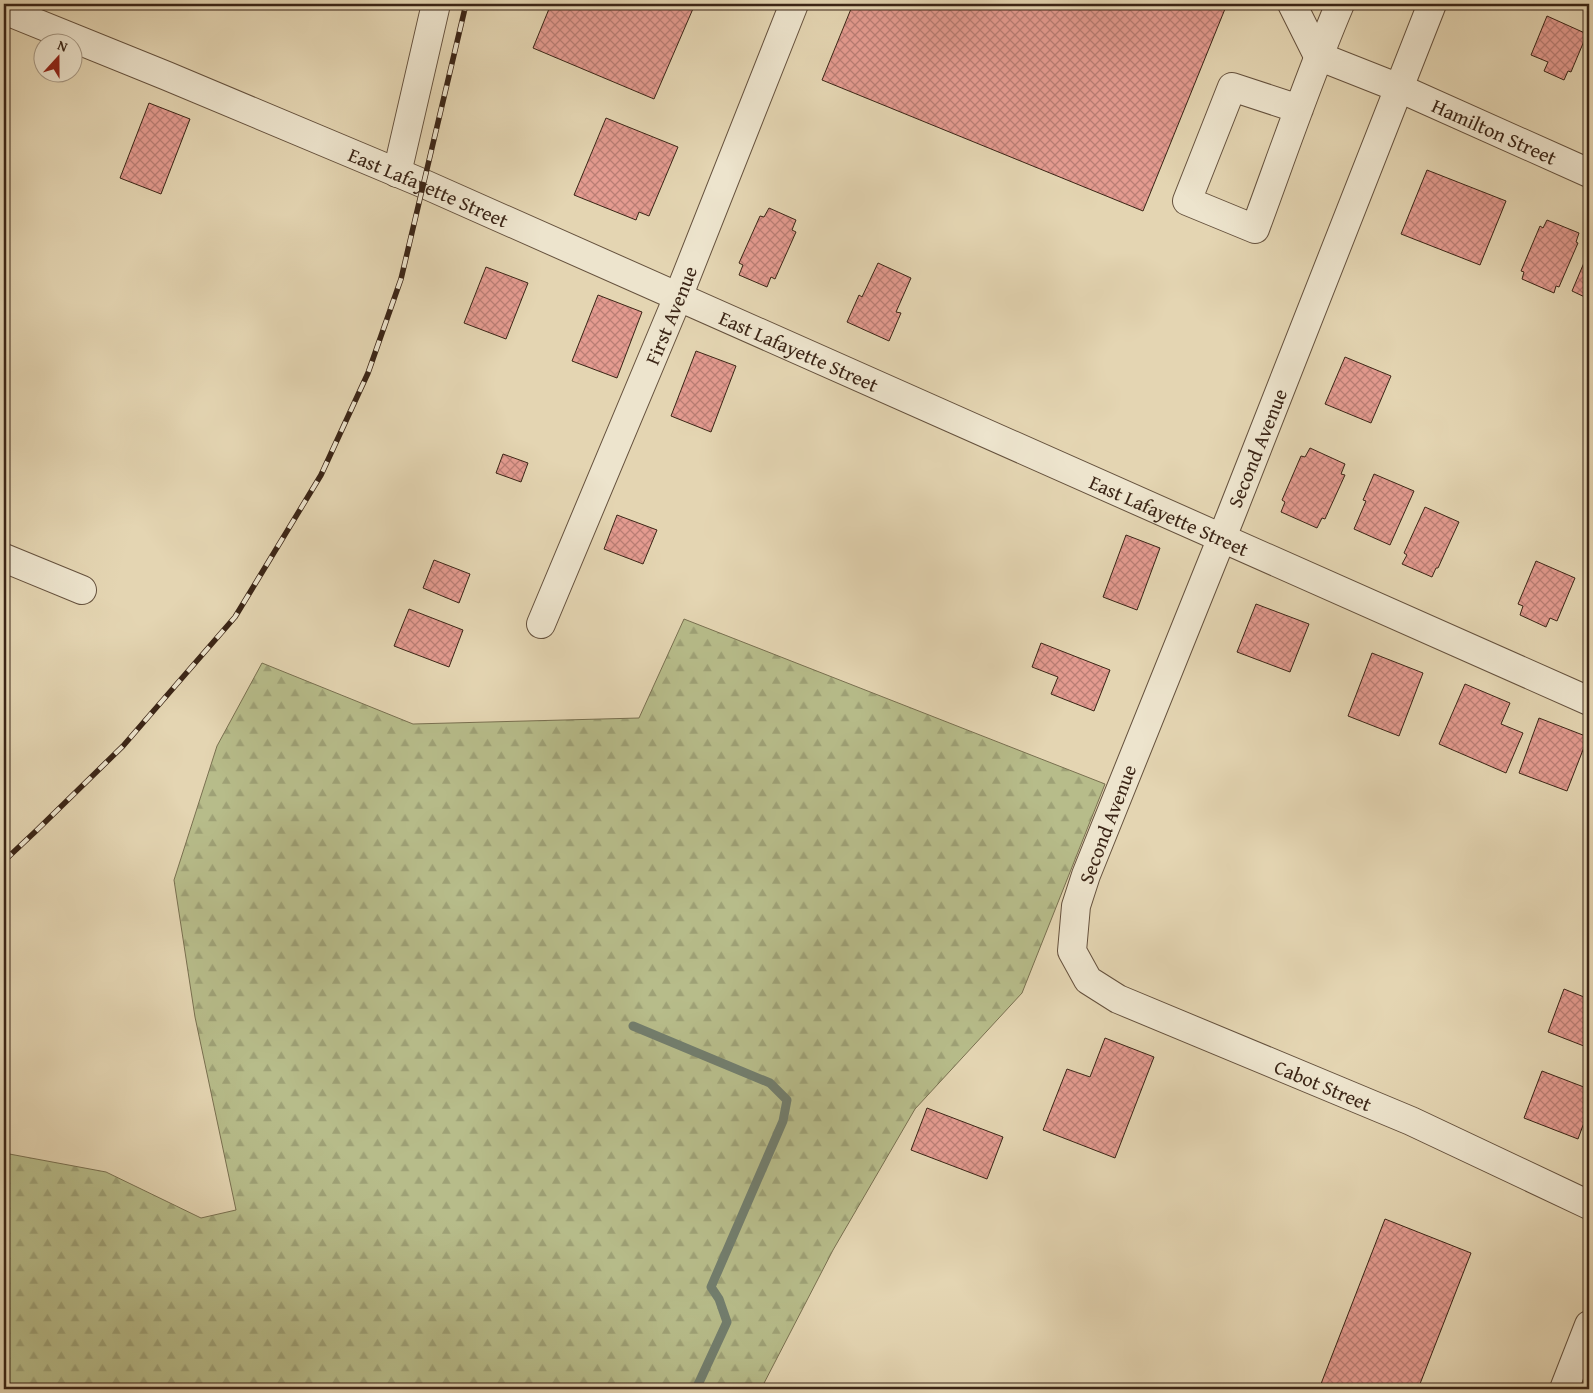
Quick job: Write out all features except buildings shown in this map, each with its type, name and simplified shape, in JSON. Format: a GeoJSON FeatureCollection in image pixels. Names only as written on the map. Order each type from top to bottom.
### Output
{"type":"FeatureCollection","features":[{"type":"Feature","properties":{"kind":"street"},"geometry":{"type":"LineString","coordinates":[[398,172],[436,4]]}},
{"type":"Feature","properties":{"kind":"street","name":"First Avenue"},"geometry":{"type":"LineString","coordinates":[[541,624],[678,297],[794,4]]}},
{"type":"Feature","properties":{"kind":"street"},"geometry":{"type":"LineString","coordinates":[[1292,4],[1318,56]]}},
{"type":"Feature","properties":{"kind":"street"},"geometry":{"type":"LineString","coordinates":[[1299,109],[1232,87],[1188,201],[1255,228],[1299,109],[1318,56],[1340,4]]}},
{"type":"Feature","properties":{"kind":"street","name":"Second Avenue"},"geometry":{"type":"LineString","coordinates":[[1072,951],[1076,906],[1086,875],[1222,538],[1432,4]]}},
{"type":"Feature","properties":{"kind":"street","name":"East Lafayette Street"},"geometry":{"type":"LineString","coordinates":[[4,10],[398,172],[1589,701]]}},
{"type":"Feature","properties":{"kind":"street","name":"Hamilton Street"},"geometry":{"type":"LineString","coordinates":[[1318,56],[1399,88],[1589,173]]}},
{"type":"Feature","properties":{"kind":"street"},"geometry":{"type":"LineString","coordinates":[[4,558],[82,590]]}},
{"type":"Feature","properties":{"kind":"street","name":"Cabot Street"},"geometry":{"type":"LineString","coordinates":[[1072,951],[1088,980],[1118,999],[1411,1120],[1589,1205]]}},
{"type":"Feature","properties":{"kind":"street"},"geometry":{"type":"LineString","coordinates":[[1564,1389],[1589,1325]]}},
{"type":"Feature","properties":{"kind":"green space"},"geometry":{"type":"Polygon","coordinates":[[[684,619],[1105,784],[1022,993],[915,1109],[833,1250],[761,1389],[4,1389],[4,1153],[106,1172],[201,1218],[236,1210],[195,1017],[174,880],[217,746],[262,663],[413,724],[639,718],[684,619]]]}},
{"type":"Feature","properties":{"kind":"waterway"},"geometry":{"type":"LineString","coordinates":[[633,1026],[770,1083],[787,1100],[783,1121],[711,1287],[719,1299],[727,1322],[696,1389]]}},
{"type":"Feature","properties":{"kind":"railway"},"geometry":{"type":"LineString","coordinates":[[4,861],[123,746],[235,617],[321,475],[368,373],[401,279],[466,4]]}}]}
